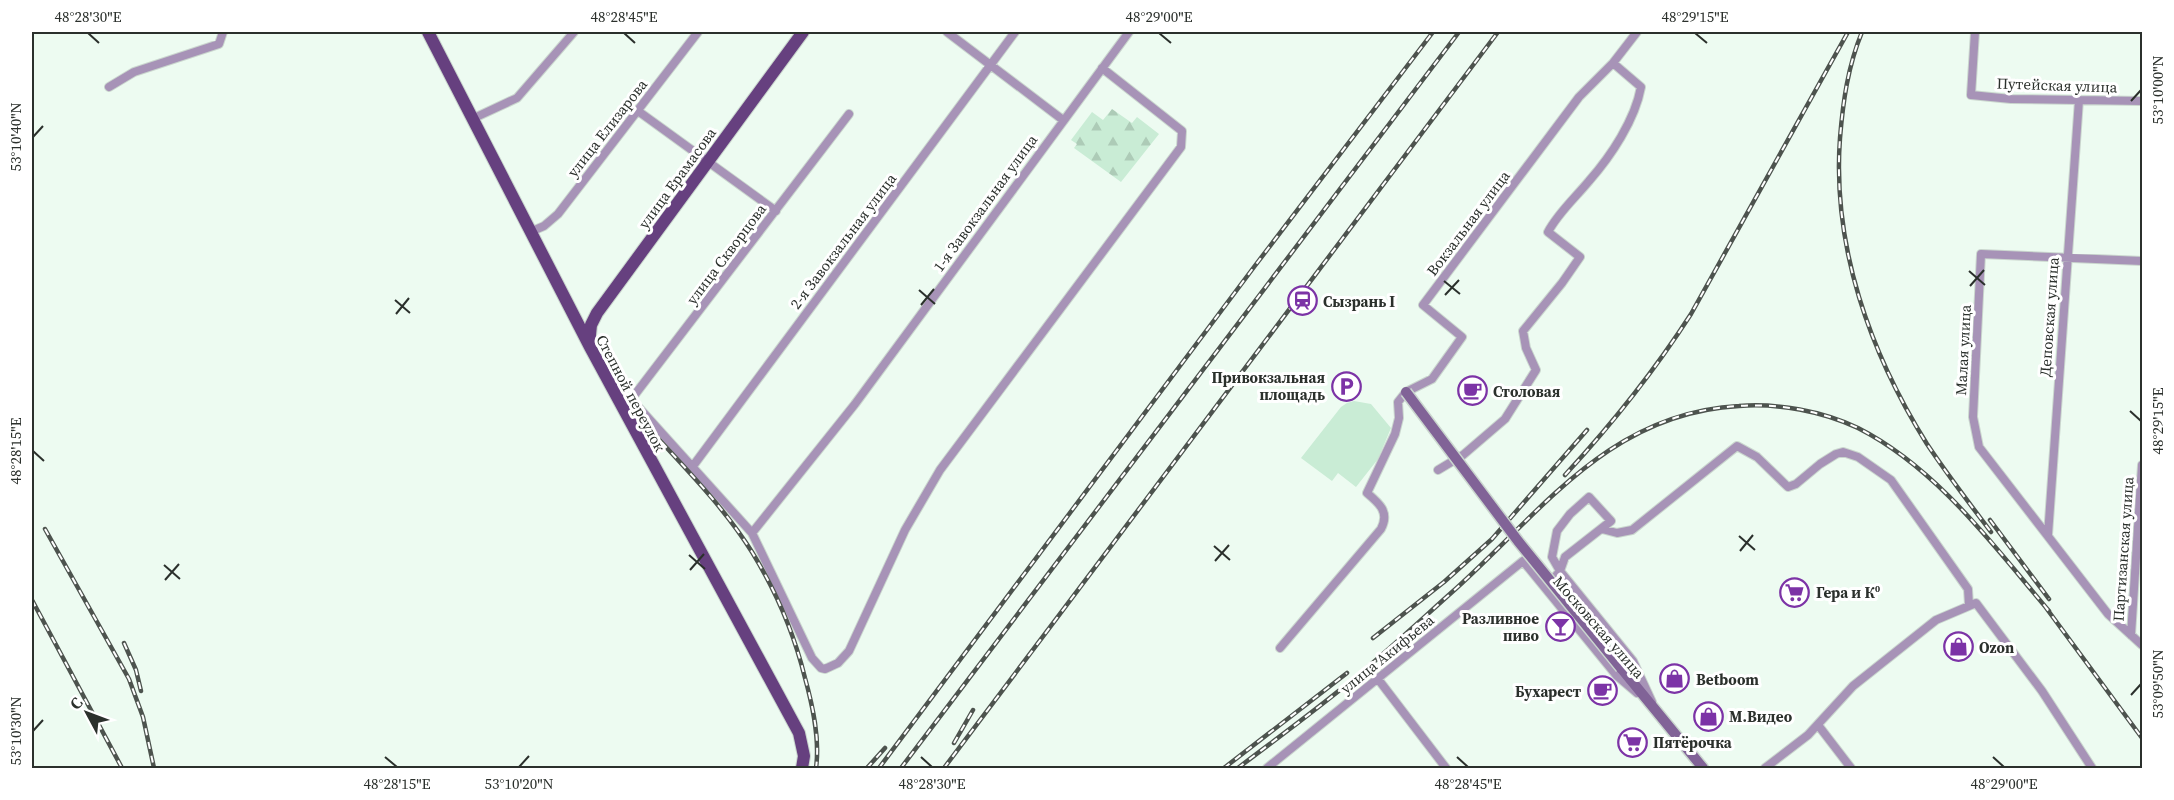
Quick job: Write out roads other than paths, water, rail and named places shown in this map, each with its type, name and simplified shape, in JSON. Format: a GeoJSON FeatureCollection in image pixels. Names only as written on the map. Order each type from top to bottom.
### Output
{"type":"FeatureCollection","features":[{"type":"Feature","properties":{"kind":"main road","name":"Степной переулок"},"geometry":{"type":"LineString","coordinates":[[428,32],[569,308],[590,347],[626,402],[799,733],[804,756],[802,768]]}},
{"type":"Feature","properties":{"kind":"main road","name":"улица Ерамасова"},"geometry":{"type":"LineString","coordinates":[[590,347],[589,334],[597,313],[803,32]]}},
{"type":"Feature","properties":{"kind":"main road"},"geometry":{"type":"LineString","coordinates":[[569,308],[578,316],[584,317],[597,313]]}},
{"type":"Feature","properties":{"kind":"street"},"geometry":{"type":"LineString","coordinates":[[109,87],[134,72],[219,44],[223,32]]}},
{"type":"Feature","properties":{"kind":"street"},"geometry":{"type":"LineString","coordinates":[[472,119],[517,98],[574,32]]}},
{"type":"Feature","properties":{"kind":"street","name":"улица Елизарова"},"geometry":{"type":"LineString","coordinates":[[530,232],[544,226],[558,214],[698,32]]}},
{"type":"Feature","properties":{"kind":"street"},"geometry":{"type":"LineString","coordinates":[[947,32],[1063,120]]}},
{"type":"Feature","properties":{"kind":"street","name":"2-я Завокзальная улица"},"geometry":{"type":"LineString","coordinates":[[693,466],[1015,32]]}},
{"type":"Feature","properties":{"kind":"street","name":"1-я Завокзальная улица"},"geometry":{"type":"LineString","coordinates":[[752,533],[855,404],[1130,32]]}},
{"type":"Feature","properties":{"kind":"street","name":"Вокзальная улица"},"geometry":{"type":"LineString","coordinates":[[1410,389],[1432,379],[1462,337],[1424,305],[1579,97],[1613,63],[1637,32]]}},
{"type":"Feature","properties":{"kind":"street","name":"Путейская улица"},"geometry":{"type":"LineString","coordinates":[[1975,32],[1971,95],[2011,99],[2142,101]]}},
{"type":"Feature","properties":{"kind":"street"},"geometry":{"type":"LineString","coordinates":[[1438,470],[1464,455],[1505,419],[1536,370],[1526,348],[1523,331],[1580,257],[1548,232],[1554,221],[1591,179],[1617,142],[1638,101],[1641,87],[1613,63]]}},
{"type":"Feature","properties":{"kind":"street"},"geometry":{"type":"LineString","coordinates":[[626,402],[693,466],[752,533],[812,658],[821,668],[825,669],[838,663],[853,644],[905,530],[940,470],[1181,147],[1182,131],[1102,68]]}},
{"type":"Feature","properties":{"kind":"street","name":"Деповская улица"},"geometry":{"type":"LineString","coordinates":[[2048,535],[2079,100]]}},
{"type":"Feature","properties":{"kind":"street"},"geometry":{"type":"LineString","coordinates":[[638,111],[776,211]]}},
{"type":"Feature","properties":{"kind":"street","name":"улица Скворцова"},"geometry":{"type":"LineString","coordinates":[[626,402],[849,114]]}},
{"type":"Feature","properties":{"kind":"street","name":"Малая улица"},"geometry":{"type":"LineString","coordinates":[[2048,535],[1979,447],[1973,417],[1981,254],[2067,258]]}},
{"type":"Feature","properties":{"kind":"street"},"geometry":{"type":"LineString","coordinates":[[2067,258],[2142,261]]}},
{"type":"Feature","properties":{"kind":"street"},"geometry":{"type":"LineString","coordinates":[[1280,648],[1384,522],[1384,512],[1380,504],[1367,493],[1395,434],[1399,418],[1398,402],[1410,389]]}},
{"type":"Feature","properties":{"kind":"street","name":"Московская улица"},"geometry":{"type":"LineString","coordinates":[[1410,389],[1518,541],[1703,768]]}},
{"type":"Feature","properties":{"kind":"street"},"geometry":{"type":"LineString","coordinates":[[1602,529],[1617,533],[1632,530],[1737,446],[1757,457],[1788,487],[1796,484],[1827,459],[1843,452],[1858,457],[1891,480],[1968,589],[1969,605]]}},
{"type":"Feature","properties":{"kind":"street","name":"Партизанская улица"},"geometry":{"type":"LineString","coordinates":[[2131,635],[2142,465]]}},
{"type":"Feature","properties":{"kind":"street"},"geometry":{"type":"LineString","coordinates":[[1545,588],[1560,571],[1565,557],[1611,521],[1589,496],[1570,514],[1557,531],[1552,557],[1560,571]]}},
{"type":"Feature","properties":{"kind":"street"},"geometry":{"type":"LineString","coordinates":[[2048,535],[2108,615],[2142,645]]}},
{"type":"Feature","properties":{"kind":"street","name":"Московская улица"},"geometry":{"type":"LineString","coordinates":[[1523,561],[1617,676],[1656,710]]}},
{"type":"Feature","properties":{"kind":"street","name":"улица Акифьева"},"geometry":{"type":"LineString","coordinates":[[1267,768],[1523,561]]}},
{"type":"Feature","properties":{"kind":"street","name":"Московская улица"},"geometry":{"type":"LineString","coordinates":[[1560,571],[1633,661],[1656,710]]}},
{"type":"Feature","properties":{"kind":"street"},"geometry":{"type":"LineString","coordinates":[[1765,768],[1803,740],[1853,686],[1936,620],[1976,603],[2042,691],[2092,768]]}},
{"type":"Feature","properties":{"kind":"street"},"geometry":{"type":"LineString","coordinates":[[1378,679],[1446,768]]}},
{"type":"Feature","properties":{"kind":"street"},"geometry":{"type":"LineString","coordinates":[[1818,725],[1851,768]]}},
{"type":"Feature","properties":{"kind":"railway"},"geometry":{"type":"LineString","coordinates":[[879,768],[1433,32]]}},
{"type":"Feature","properties":{"kind":"railway"},"geometry":{"type":"LineString","coordinates":[[901,768],[1459,32]]}},
{"type":"Feature","properties":{"kind":"railway"},"geometry":{"type":"LineString","coordinates":[[944,768],[1498,32]]}},
{"type":"Feature","properties":{"kind":"railway"},"geometry":{"type":"LineString","coordinates":[[1565,475],[1631,398],[1691,314],[1848,32]]}},
{"type":"Feature","properties":{"kind":"railway"},"geometry":{"type":"LineString","coordinates":[[1862,32],[1847,84],[1840,138],[1839,178],[1842,219],[1859,297],[1872,336],[1907,409],[1927,444],[1991,532]]}},
{"type":"Feature","properties":{"kind":"railway"},"geometry":{"type":"LineString","coordinates":[[1238,768],[1385,652],[1580,472],[1614,447],[1651,427],[1693,413],[1754,405],[1784,407],[1830,417],[1858,428],[1887,445],[1938,486],[1985,535],[2049,611]]}},
{"type":"Feature","properties":{"kind":"railway"},"geometry":{"type":"LineString","coordinates":[[643,422],[728,517],[769,582],[790,629],[801,661],[813,712],[816,734],[816,768]]}},
{"type":"Feature","properties":{"kind":"railway"},"geometry":{"type":"LineString","coordinates":[[1373,638],[1444,582],[1492,539],[1587,430]]}},
{"type":"Feature","properties":{"kind":"railway"},"geometry":{"type":"LineString","coordinates":[[1990,520],[2049,599]]}},
{"type":"Feature","properties":{"kind":"railway"},"geometry":{"type":"LineString","coordinates":[[45,529],[129,679],[143,717],[154,768]]}},
{"type":"Feature","properties":{"kind":"railway"},"geometry":{"type":"LineString","coordinates":[[32,600],[122,768]]}},
{"type":"Feature","properties":{"kind":"railway"},"geometry":{"type":"LineString","coordinates":[[2044,605],[2142,738]]}},
{"type":"Feature","properties":{"kind":"railway"},"geometry":{"type":"LineString","coordinates":[[124,643],[136,670],[141,691]]}},
{"type":"Feature","properties":{"kind":"railway"},"geometry":{"type":"LineString","coordinates":[[1224,768],[1347,673]]}},
{"type":"Feature","properties":{"kind":"railway"},"geometry":{"type":"LineString","coordinates":[[954,743],[973,710]]}},
{"type":"Feature","properties":{"kind":"railway"},"geometry":{"type":"LineString","coordinates":[[867,768],[885,748]]}},
{"type":"Feature","properties":{"kind":"place","name":"Сызрань I"},"geometry":{"type":"Point","coordinates":[1302,301]}},
{"type":"Feature","properties":{"kind":"place","name":"Привокзальная площадь"},"geometry":{"type":"Point","coordinates":[1346,386]}},
{"type":"Feature","properties":{"kind":"place","name":"Столовая"},"geometry":{"type":"Point","coordinates":[1472,391]}},
{"type":"Feature","properties":{"kind":"place","name":"Гера и К⁰"},"geometry":{"type":"Point","coordinates":[1795,592]}},
{"type":"Feature","properties":{"kind":"place","name":"Разливное пиво"},"geometry":{"type":"Point","coordinates":[1560,627]}},
{"type":"Feature","properties":{"kind":"place","name":"Ozon"},"geometry":{"type":"Point","coordinates":[1958,647]}},
{"type":"Feature","properties":{"kind":"place","name":"Betboom"},"geometry":{"type":"Point","coordinates":[1675,679]}},
{"type":"Feature","properties":{"kind":"place","name":"Бухарест"},"geometry":{"type":"Point","coordinates":[1602,691]}},
{"type":"Feature","properties":{"kind":"place","name":"М.Видео"},"geometry":{"type":"Point","coordinates":[1708,716]}},
{"type":"Feature","properties":{"kind":"place","name":"Пятёрочка"},"geometry":{"type":"Point","coordinates":[1632,742]}}]}
